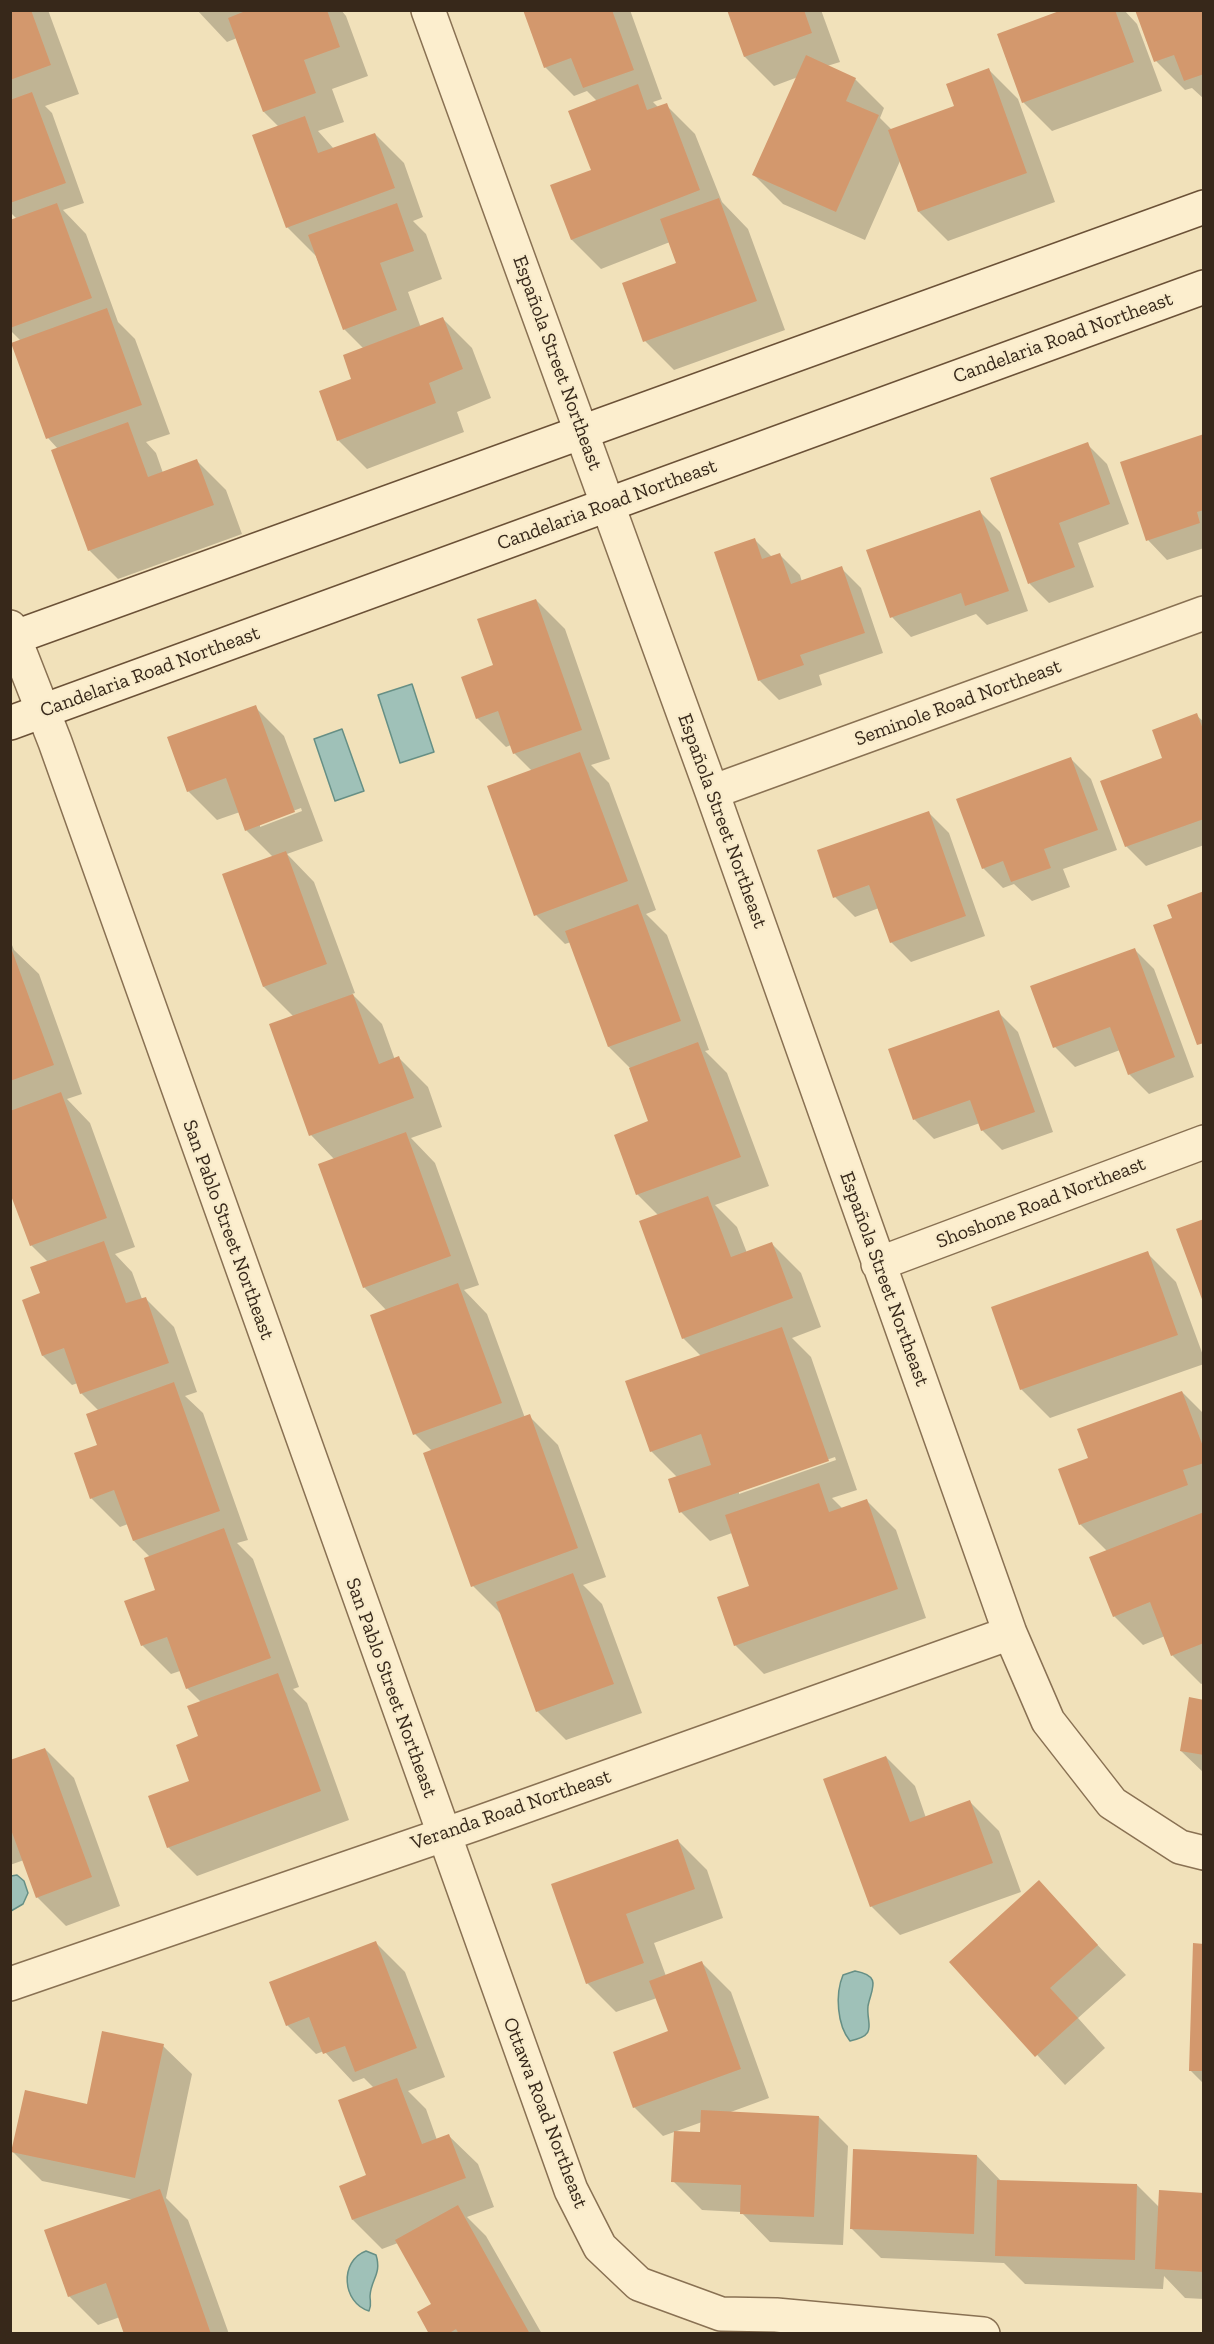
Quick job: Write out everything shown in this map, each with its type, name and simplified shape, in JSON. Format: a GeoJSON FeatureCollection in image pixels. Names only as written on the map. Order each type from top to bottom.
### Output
{"type":"FeatureCollection","features":[{"type":"Feature","properties":{"kind":"street","name":"Española Street Northeast"},"geometry":{"type":"LineString","coordinates":[[428,10],[583,432],[1010,1633],[1048,1721],[1112,1803],[1180,1847],[1203,1853]]}},
{"type":"Feature","properties":{"kind":"street"},"geometry":{"type":"LineString","coordinates":[[12,635],[583,432],[1203,207]]}},
{"type":"Feature","properties":{"kind":"street","name":"Candelaria Road Northeast"},"geometry":{"type":"LineString","coordinates":[[10,723],[1203,287]]}},
{"type":"Feature","properties":{"kind":"street","name":"Seminole Road Northeast"},"geometry":{"type":"LineString","coordinates":[[712,792],[1203,614]]}},
{"type":"Feature","properties":{"kind":"street","name":"San Pablo Street Northeast"},"geometry":{"type":"LineString","coordinates":[[12,635],[44,711],[443,1835]]}},
{"type":"Feature","properties":{"kind":"street","name":"Shoshone Road Northeast"},"geometry":{"type":"LineString","coordinates":[[878,1264],[1203,1142]]}},
{"type":"Feature","properties":{"kind":"street","name":"Veranda Road Northeast"},"geometry":{"type":"LineString","coordinates":[[10,1984],[443,1835],[1010,1633]]}},
{"type":"Feature","properties":{"kind":"street","name":"Ottawa Road Northeast"},"geometry":{"type":"LineString","coordinates":[[443,1835],[571,2190],[600,2247],[639,2284],[721,2314],[776,2315],[983,2334]]}},
{"type":"Feature","properties":{"kind":"water"},"geometry":{"type":"Polygon","coordinates":[[[412,684],[434,752],[400,763],[378,695],[412,684]]]}},
{"type":"Feature","properties":{"kind":"water"},"geometry":{"type":"Polygon","coordinates":[[[342,729],[364,791],[335,801],[314,739],[342,729]]]}},
{"type":"Feature","properties":{"kind":"water"},"geometry":{"type":"Polygon","coordinates":[[[17,1875],[24,1881],[28,1893],[23,1904],[11,1911],[11,1876],[17,1875]]]}},
{"type":"Feature","properties":{"kind":"water"},"geometry":{"type":"Polygon","coordinates":[[[855,1971],[869,1976],[873,1989],[868,2006],[868,2032],[859,2039],[850,2041],[842,2027],[838,2000],[843,1975],[855,1971]]]}},
{"type":"Feature","properties":{"kind":"water"},"geometry":{"type":"Polygon","coordinates":[[[366,2251],[376,2255],[378,2262],[371,2290],[369,2311],[360,2307],[353,2300],[347,2282],[351,2263],[366,2251]]]}},
{"type":"Feature","properties":{"kind":"building"},"geometry":{"type":"Polygon","coordinates":[[[10,10],[31,10],[51,65],[10,80],[10,10]]]}},
{"type":"Feature","properties":{"kind":"building"},"geometry":{"type":"Polygon","coordinates":[[[248,10],[327,10],[340,47],[304,60],[316,93],[263,112],[228,18],[248,10]]]}},
{"type":"Feature","properties":{"kind":"building"},"geometry":{"type":"Polygon","coordinates":[[[523,10],[612,10],[634,70],[583,88],[571,58],[544,68],[523,10]]]}},
{"type":"Feature","properties":{"kind":"building"},"geometry":{"type":"Polygon","coordinates":[[[727,10],[804,10],[812,33],[744,57],[727,10]]]}},
{"type":"Feature","properties":{"kind":"building"},"geometry":{"type":"Polygon","coordinates":[[[1062,10],[1115,10],[1134,62],[1022,103],[997,34],[1062,10]]]}},
{"type":"Feature","properties":{"kind":"building"},"geometry":{"type":"Polygon","coordinates":[[[1135,10],[1204,10],[1204,74],[1184,81],[1174,55],[1154,62],[1135,10]]]}},
{"type":"Feature","properties":{"kind":"building"},"geometry":{"type":"Polygon","coordinates":[[[806,55],[856,78],[846,101],[879,115],[836,212],[752,175],[806,55]]]}},
{"type":"Feature","properties":{"kind":"building"},"geometry":{"type":"Polygon","coordinates":[[[989,68],[1027,173],[918,212],[888,130],[954,106],[946,84],[989,68]]]}},
{"type":"Feature","properties":{"kind":"building"},"geometry":{"type":"Polygon","coordinates":[[[638,84],[647,110],[667,103],[700,190],[571,240],[550,185],[591,170],[568,111],[638,84]]]}},
{"type":"Feature","properties":{"kind":"building"},"geometry":{"type":"Polygon","coordinates":[[[32,92],[66,183],[10,203],[10,100],[32,92]]]}},
{"type":"Feature","properties":{"kind":"building"},"geometry":{"type":"Polygon","coordinates":[[[305,116],[318,153],[375,133],[395,188],[286,228],[252,135],[305,116]]]}},
{"type":"Feature","properties":{"kind":"building"},"geometry":{"type":"Polygon","coordinates":[[[719,198],[757,301],[643,342],[622,283],[676,263],[660,219],[719,198]]]}},
{"type":"Feature","properties":{"kind":"building"},"geometry":{"type":"Polygon","coordinates":[[[57,203],[92,298],[10,328],[10,220],[57,203]]]}},
{"type":"Feature","properties":{"kind":"building"},"geometry":{"type":"Polygon","coordinates":[[[397,203],[414,251],[380,263],[397,310],[343,330],[308,235],[397,203]]]}},
{"type":"Feature","properties":{"kind":"building"},"geometry":{"type":"Polygon","coordinates":[[[107,308],[142,405],[46,439],[11,343],[107,308]]]}},
{"type":"Feature","properties":{"kind":"building"},"geometry":{"type":"Polygon","coordinates":[[[443,317],[463,369],[429,383],[436,403],[337,441],[319,391],[351,379],[343,355],[443,317]]]}},
{"type":"Feature","properties":{"kind":"building"},"geometry":{"type":"Polygon","coordinates":[[[128,422],[148,477],[197,459],[214,505],[88,551],[51,450],[128,422]]]}},
{"type":"Feature","properties":{"kind":"building"},"geometry":{"type":"Polygon","coordinates":[[[1204,434],[1204,510],[1197,512],[1200,523],[1146,541],[1120,462],[1204,434]]]}},
{"type":"Feature","properties":{"kind":"building"},"geometry":{"type":"Polygon","coordinates":[[[1088,442],[1110,504],[1059,523],[1075,567],[1028,584],[990,478],[1088,442]]]}},
{"type":"Feature","properties":{"kind":"building"},"geometry":{"type":"Polygon","coordinates":[[[980,510],[1009,591],[965,606],[961,593],[890,618],[866,550],[980,510]]]}},
{"type":"Feature","properties":{"kind":"building"},"geometry":{"type":"Polygon","coordinates":[[[755,538],[762,559],[780,553],[791,584],[842,566],[865,633],[800,655],[804,665],[758,681],[714,552],[755,538]]]}},
{"type":"Feature","properties":{"kind":"building"},"geometry":{"type":"Polygon","coordinates":[[[536,599],[582,730],[513,754],[498,711],[476,719],[461,677],[493,665],[477,619],[536,599]]]}},
{"type":"Feature","properties":{"kind":"building"},"geometry":{"type":"Polygon","coordinates":[[[256,705],[295,812],[245,831],[226,778],[187,792],[167,737],[256,705]]]}},
{"type":"Feature","properties":{"kind":"building"},"geometry":{"type":"Polygon","coordinates":[[[1197,713],[1204,732],[1204,819],[1125,847],[1100,781],[1162,758],[1152,730],[1197,713]]]}},
{"type":"Feature","properties":{"kind":"building"},"geometry":{"type":"Polygon","coordinates":[[[580,752],[628,881],[534,916],[487,786],[580,752]]]}},
{"type":"Feature","properties":{"kind":"building"},"geometry":{"type":"Polygon","coordinates":[[[1071,757],[1098,830],[1044,849],[1051,868],[1011,882],[1003,861],[982,869],[956,799],[1071,757]]]}},
{"type":"Feature","properties":{"kind":"building"},"geometry":{"type":"Polygon","coordinates":[[[929,811],[966,916],[890,943],[869,885],[833,898],[817,850],[929,811]]]}},
{"type":"Feature","properties":{"kind":"building"},"geometry":{"type":"Polygon","coordinates":[[[286,851],[327,964],[263,987],[222,874],[286,851]]]}},
{"type":"Feature","properties":{"kind":"building"},"geometry":{"type":"Polygon","coordinates":[[[1204,891],[1204,1043],[1197,1045],[1153,925],[1172,918],[1167,905],[1204,891]]]}},
{"type":"Feature","properties":{"kind":"building"},"geometry":{"type":"Polygon","coordinates":[[[638,904],[681,1021],[608,1047],[565,931],[638,904]]]}},
{"type":"Feature","properties":{"kind":"building"},"geometry":{"type":"Polygon","coordinates":[[[10,945],[54,1065],[10,1081],[10,945]]]}},
{"type":"Feature","properties":{"kind":"building"},"geometry":{"type":"Polygon","coordinates":[[[1135,948],[1175,1057],[1128,1075],[1110,1027],[1053,1048],[1030,986],[1135,948]]]}},
{"type":"Feature","properties":{"kind":"building"},"geometry":{"type":"Polygon","coordinates":[[[353,994],[379,1064],[399,1056],[414,1098],[309,1136],[269,1024],[353,994]]]}},
{"type":"Feature","properties":{"kind":"building"},"geometry":{"type":"Polygon","coordinates":[[[999,1010],[1035,1112],[981,1131],[970,1100],[913,1120],[888,1049],[999,1010]]]}},
{"type":"Feature","properties":{"kind":"building"},"geometry":{"type":"Polygon","coordinates":[[[698,1042],[741,1157],[636,1195],[614,1135],[648,1121],[629,1068],[698,1042]]]}},
{"type":"Feature","properties":{"kind":"building"},"geometry":{"type":"Polygon","coordinates":[[[61,1092],[107,1218],[30,1246],[10,1193],[10,1111],[61,1092]]]}},
{"type":"Feature","properties":{"kind":"building"},"geometry":{"type":"Polygon","coordinates":[[[406,1132],[451,1256],[363,1288],[318,1164],[406,1132]]]}},
{"type":"Feature","properties":{"kind":"building"},"geometry":{"type":"Polygon","coordinates":[[[708,1196],[731,1257],[772,1242],[793,1298],[682,1339],[639,1221],[708,1196]]]}},
{"type":"Feature","properties":{"kind":"building"},"geometry":{"type":"Polygon","coordinates":[[[1204,1219],[1204,1302],[1203,1302],[1176,1229],[1204,1219]]]}},
{"type":"Feature","properties":{"kind":"building"},"geometry":{"type":"Polygon","coordinates":[[[104,1241],[126,1303],[146,1297],[169,1363],[80,1394],[64,1348],[42,1356],[22,1300],[40,1293],[30,1267],[104,1241]]]}},
{"type":"Feature","properties":{"kind":"building"},"geometry":{"type":"Polygon","coordinates":[[[1148,1251],[1178,1335],[1020,1390],[991,1307],[1148,1251]]]}},
{"type":"Feature","properties":{"kind":"building"},"geometry":{"type":"Polygon","coordinates":[[[458,1283],[502,1403],[413,1435],[370,1315],[458,1283]]]}},
{"type":"Feature","properties":{"kind":"building"},"geometry":{"type":"Polygon","coordinates":[[[782,1327],[829,1461],[679,1513],[668,1479],[711,1465],[701,1434],[650,1452],[625,1381],[782,1327]]]}},
{"type":"Feature","properties":{"kind":"building"},"geometry":{"type":"Polygon","coordinates":[[[174,1382],[220,1511],[133,1541],[114,1490],[90,1499],[74,1453],[97,1445],[86,1414],[174,1382]]]}},
{"type":"Feature","properties":{"kind":"building"},"geometry":{"type":"Polygon","coordinates":[[[1182,1391],[1204,1449],[1204,1463],[1183,1470],[1188,1485],[1079,1525],[1058,1469],[1088,1458],[1077,1429],[1182,1391]]]}},
{"type":"Feature","properties":{"kind":"building"},"geometry":{"type":"Polygon","coordinates":[[[530,1414],[578,1548],[471,1587],[423,1453],[530,1414]]]}},
{"type":"Feature","properties":{"kind":"building"},"geometry":{"type":"Polygon","coordinates":[[[819,1483],[829,1512],[867,1499],[898,1589],[734,1646],[717,1597],[749,1586],[725,1515],[819,1483]]]}},
{"type":"Feature","properties":{"kind":"building"},"geometry":{"type":"Polygon","coordinates":[[[1204,1512],[1204,1643],[1171,1656],[1150,1602],[1113,1617],[1089,1557],[1204,1512]]]}},
{"type":"Feature","properties":{"kind":"building"},"geometry":{"type":"Polygon","coordinates":[[[224,1528],[271,1658],[186,1689],[167,1637],[141,1646],[124,1601],[155,1590],[144,1558],[224,1528]]]}},
{"type":"Feature","properties":{"kind":"building"},"geometry":{"type":"Polygon","coordinates":[[[573,1573],[614,1684],[536,1712],[496,1602],[573,1573]]]}},
{"type":"Feature","properties":{"kind":"building"},"geometry":{"type":"Polygon","coordinates":[[[278,1673],[321,1791],[167,1848],[148,1796],[189,1781],[176,1745],[198,1736],[187,1706],[278,1673]]]}},
{"type":"Feature","properties":{"kind":"building"},"geometry":{"type":"Polygon","coordinates":[[[1189,1697],[1204,1700],[1204,1755],[1180,1751],[1189,1697]]]}},
{"type":"Feature","properties":{"kind":"building"},"geometry":{"type":"Polygon","coordinates":[[[45,1748],[92,1877],[36,1898],[10,1827],[10,1760],[45,1748]]]}},
{"type":"Feature","properties":{"kind":"building"},"geometry":{"type":"Polygon","coordinates":[[[886,1756],[910,1822],[970,1800],[993,1863],[870,1907],[823,1779],[886,1756]]]}},
{"type":"Feature","properties":{"kind":"building"},"geometry":{"type":"Polygon","coordinates":[[[678,1839],[695,1889],[626,1914],[644,1963],[586,1984],[551,1884],[678,1839]]]}},
{"type":"Feature","properties":{"kind":"building"},"geometry":{"type":"Polygon","coordinates":[[[1039,1880],[1098,1945],[1050,1988],[1078,2018],[1035,2057],[949,1962],[1039,1880]]]}},
{"type":"Feature","properties":{"kind":"building"},"geometry":{"type":"Polygon","coordinates":[[[376,1941],[417,2048],[355,2072],[345,2046],[323,2054],[309,2017],[286,2026],[269,1982],[376,1941]]]}},
{"type":"Feature","properties":{"kind":"building"},"geometry":{"type":"Polygon","coordinates":[[[1193,1943],[1204,1944],[1204,2071],[1189,2071],[1193,1943]]]}},
{"type":"Feature","properties":{"kind":"building"},"geometry":{"type":"Polygon","coordinates":[[[702,1961],[741,2069],[633,2108],[613,2052],[668,2031],[649,1981],[702,1961]]]}},
{"type":"Feature","properties":{"kind":"building"},"geometry":{"type":"Polygon","coordinates":[[[102,2031],[164,2044],[135,2178],[11,2152],[25,2090],[87,2104],[102,2031]]]}},
{"type":"Feature","properties":{"kind":"building"},"geometry":{"type":"Polygon","coordinates":[[[397,2078],[422,2144],[449,2134],[466,2178],[352,2220],[339,2186],[366,2175],[338,2100],[397,2078]]]}},
{"type":"Feature","properties":{"kind":"building"},"geometry":{"type":"Polygon","coordinates":[[[701,2110],[819,2116],[814,2217],[740,2214],[741,2185],[671,2182],[674,2131],[700,2132],[701,2110]]]}},
{"type":"Feature","properties":{"kind":"building"},"geometry":{"type":"Polygon","coordinates":[[[853,2149],[977,2155],[974,2234],[850,2229],[853,2149]]]}},
{"type":"Feature","properties":{"kind":"building"},"geometry":{"type":"Polygon","coordinates":[[[997,2180],[1137,2184],[1135,2260],[995,2256],[997,2180]]]}},
{"type":"Feature","properties":{"kind":"building"},"geometry":{"type":"Polygon","coordinates":[[[160,2189],[211,2334],[124,2334],[106,2283],[68,2297],[44,2230],[160,2189]]]}},
{"type":"Feature","properties":{"kind":"building"},"geometry":{"type":"Polygon","coordinates":[[[1159,2190],[1204,2193],[1204,2272],[1155,2269],[1159,2190]]]}},
{"type":"Feature","properties":{"kind":"building"},"geometry":{"type":"Polygon","coordinates":[[[458,2205],[530,2334],[459,2334],[456,2329],[448,2334],[429,2334],[417,2312],[431,2304],[395,2240],[458,2205]]]}}]}
